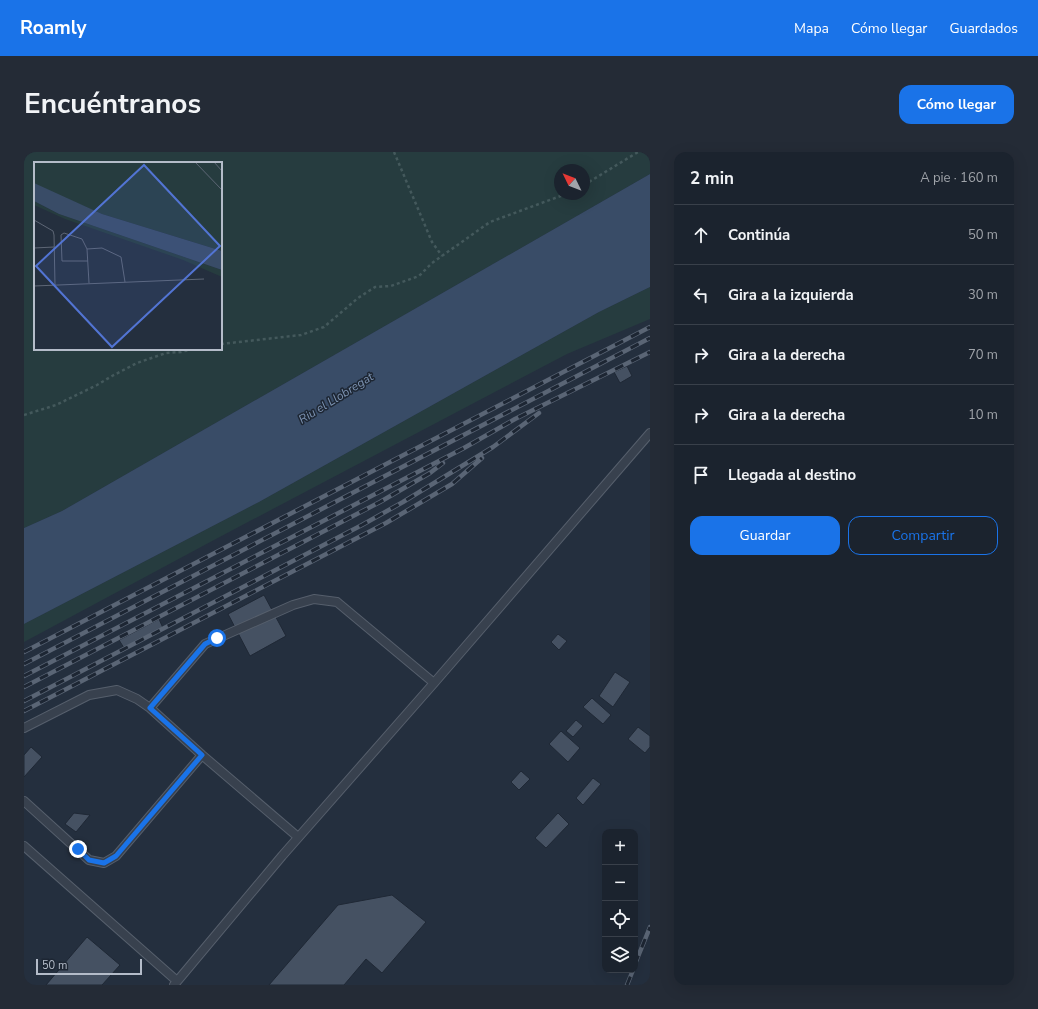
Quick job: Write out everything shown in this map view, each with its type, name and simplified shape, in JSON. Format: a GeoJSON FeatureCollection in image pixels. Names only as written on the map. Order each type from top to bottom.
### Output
{"type":"FeatureCollection","features":[{"type":"Feature","properties":{"kind":"lane"},"geometry":{"type":"LineString","coordinates":[[24,846],[176,983],[298,837],[434,683],[650,432]]}},
{"type":"Feature","properties":{"kind":"lane"},"geometry":{"type":"LineString","coordinates":[[150,708],[205,644],[294,605],[314,599],[337,602],[434,683]]}},
{"type":"Feature","properties":{"kind":"lane"},"geometry":{"type":"LineString","coordinates":[[24,728],[89,695],[117,690],[137,699],[150,708],[202,755],[298,837]]}},
{"type":"Feature","properties":{"kind":"lane"},"geometry":{"type":"LineString","coordinates":[[24,801],[89,860],[104,863],[116,856],[202,755]]}},
{"type":"Feature","properties":{"kind":"path"},"geometry":{"type":"LineString","coordinates":[[394,152],[432,242],[442,256]]}},
{"type":"Feature","properties":{"kind":"path"},"geometry":{"type":"LineString","coordinates":[[590,181],[638,152]]}},
{"type":"Feature","properties":{"kind":"path"},"geometry":{"type":"LineString","coordinates":[[222,344],[301,335],[324,327],[358,298],[376,287],[391,286],[419,276],[432,263],[490,222],[554,198]]}},
{"type":"Feature","properties":{"kind":"path"},"geometry":{"type":"LineString","coordinates":[[24,415],[56,405],[86,391],[138,363],[166,353],[189,350]]}},
{"type":"Feature","properties":{"kind":"green space"},"geometry":{"type":"Polygon","coordinates":[[[24,152],[650,152],[650,174],[62,511],[24,528],[24,152]]]}},
{"type":"Feature","properties":{"kind":"green space"},"geometry":{"type":"Polygon","coordinates":[[[650,287],[650,319],[567,354],[24,642],[24,624],[259,502],[599,312],[650,287]]]}},
{"type":"Feature","properties":{"kind":"water","name":"Riu el Llobregat"},"geometry":{"type":"Polygon","coordinates":[[[650,174],[650,287],[599,312],[259,502],[24,624],[24,528],[62,511],[650,174]]]}},
{"type":"Feature","properties":{"kind":"building"},"geometry":{"type":"Polygon","coordinates":[[[627,366],[632,376],[620,383],[614,372],[627,366]]]}},
{"type":"Feature","properties":{"kind":"building"},"geometry":{"type":"Polygon","coordinates":[[[264,595],[286,636],[250,656],[228,614],[264,595]]]}},
{"type":"Feature","properties":{"kind":"building"},"geometry":{"type":"Polygon","coordinates":[[[159,619],[163,628],[124,648],[119,640],[159,619]]]}},
{"type":"Feature","properties":{"kind":"building"},"geometry":{"type":"Polygon","coordinates":[[[558,634],[567,641],[559,650],[551,642],[558,634]]]}},
{"type":"Feature","properties":{"kind":"building"},"geometry":{"type":"Polygon","coordinates":[[[615,672],[630,682],[613,707],[599,696],[615,672]]]}},
{"type":"Feature","properties":{"kind":"building"},"geometry":{"type":"Polygon","coordinates":[[[592,698],[611,715],[603,724],[583,707],[592,698]]]}},
{"type":"Feature","properties":{"kind":"building"},"geometry":{"type":"Polygon","coordinates":[[[576,720],[583,726],[573,737],[566,731],[576,720]]]}},
{"type":"Feature","properties":{"kind":"building"},"geometry":{"type":"Polygon","coordinates":[[[638,727],[650,736],[650,747],[645,753],[628,739],[638,727]]]}},
{"type":"Feature","properties":{"kind":"building"},"geometry":{"type":"Polygon","coordinates":[[[561,731],[580,748],[568,762],[549,744],[561,731]]]}},
{"type":"Feature","properties":{"kind":"building"},"geometry":{"type":"Polygon","coordinates":[[[31,747],[42,757],[24,777],[24,755],[31,747]]]}},
{"type":"Feature","properties":{"kind":"building"},"geometry":{"type":"Polygon","coordinates":[[[521,771],[530,779],[519,790],[511,782],[521,771]]]}},
{"type":"Feature","properties":{"kind":"building"},"geometry":{"type":"Polygon","coordinates":[[[593,778],[601,784],[583,805],[576,798],[593,778]]]}},
{"type":"Feature","properties":{"kind":"building"},"geometry":{"type":"Polygon","coordinates":[[[74,813],[90,815],[76,832],[65,824],[74,813]]]}},
{"type":"Feature","properties":{"kind":"building"},"geometry":{"type":"Polygon","coordinates":[[[558,813],[569,824],[546,848],[535,838],[558,813]]]}},
{"type":"Feature","properties":{"kind":"building"},"geometry":{"type":"Polygon","coordinates":[[[392,895],[426,922],[382,973],[366,959],[344,985],[269,985],[338,905],[392,895]]]}},
{"type":"Feature","properties":{"kind":"building"},"geometry":{"type":"Polygon","coordinates":[[[87,937],[120,965],[102,985],[46,985],[87,937]]]}},
{"type":"Feature","properties":{"kind":"railway"},"geometry":{"type":"LineString","coordinates":[[24,652],[650,327]]}},
{"type":"Feature","properties":{"kind":"railway"},"geometry":{"type":"LineString","coordinates":[[24,664],[650,338]]}},
{"type":"Feature","properties":{"kind":"railway"},"geometry":{"type":"LineString","coordinates":[[24,676],[464,448],[515,419],[650,352]]}},
{"type":"Feature","properties":{"kind":"railway"},"geometry":{"type":"LineString","coordinates":[[24,701],[362,525],[403,502],[493,447],[539,413]]}},
{"type":"Feature","properties":{"kind":"railway"},"geometry":{"type":"LineString","coordinates":[[24,711],[386,523],[452,484],[482,458]]}},
{"type":"Feature","properties":{"kind":"railway"},"geometry":{"type":"LineString","coordinates":[[24,687],[380,502],[430,473],[443,463]]}},
{"type":"Feature","properties":{"kind":"railway"},"geometry":{"type":"LineString","coordinates":[[638,957],[650,927]]}},
{"type":"Feature","properties":{"kind":"railway"},"geometry":{"type":"LineString","coordinates":[[627,985],[632,973]]}},
{"type":"Feature","properties":{"kind":"route"},"geometry":{"type":"LineString","coordinates":[[78,849],[89,860],[104,863],[116,856],[202,755],[150,708],[205,644],[217,638]]}}]}
